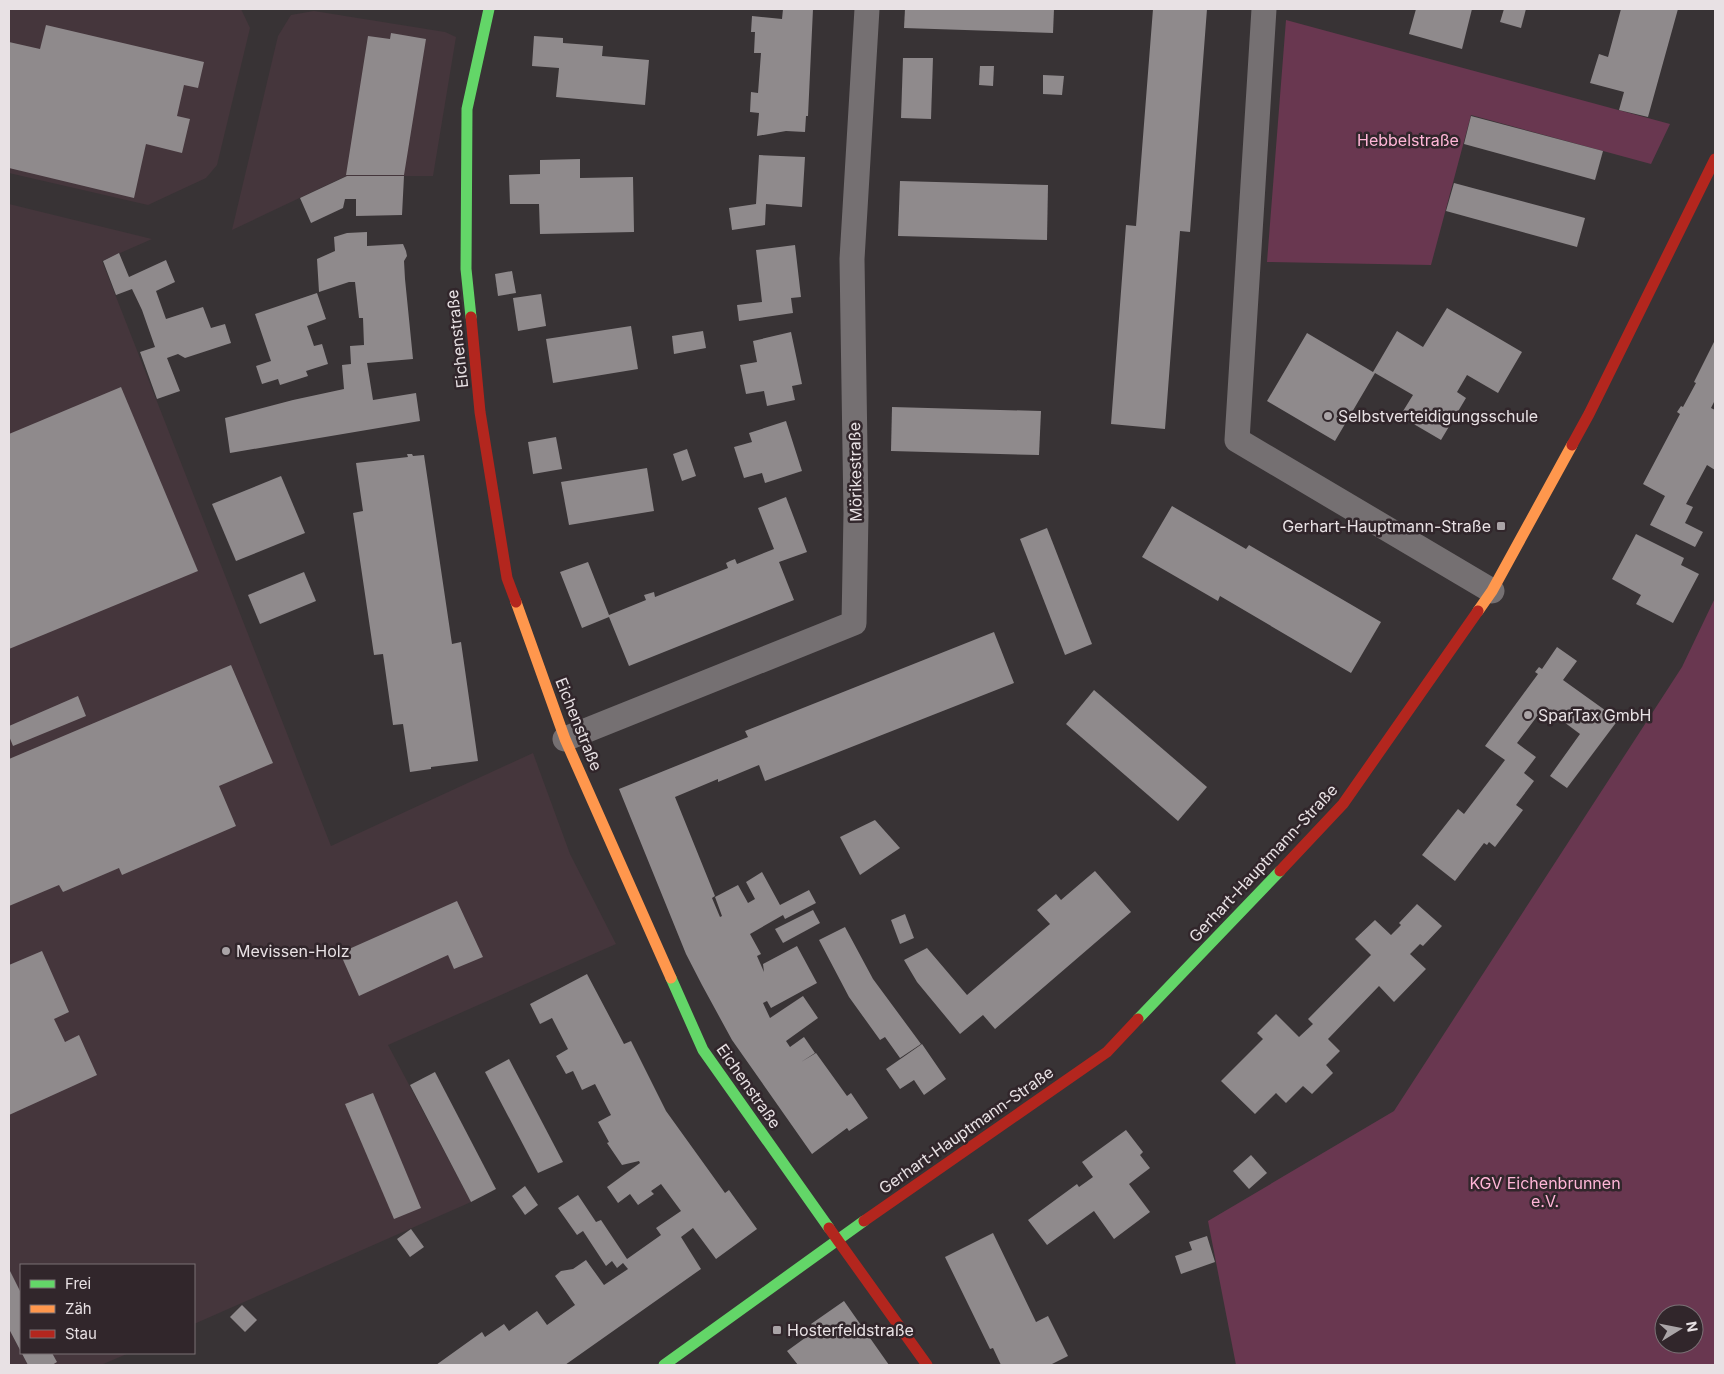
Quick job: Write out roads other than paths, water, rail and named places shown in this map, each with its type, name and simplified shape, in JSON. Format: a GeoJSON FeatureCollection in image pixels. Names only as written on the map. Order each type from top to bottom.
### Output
{"type":"FeatureCollection","features":[{"type":"Feature","properties":{"kind":"street","name":"Eichenstraße"},"geometry":{"type":"LineString","coordinates":[[489,9],[467,109],[466,269],[480,412],[507,578],[565,739],[703,1050],[927,1365]]}},
{"type":"Feature","properties":{"kind":"street","name":"Mörikestraße"},"geometry":{"type":"LineString","coordinates":[[565,739],[854,623],[856,513],[852,259],[867,9]]}},
{"type":"Feature","properties":{"kind":"street"},"geometry":{"type":"LineString","coordinates":[[1264,9],[1237,440],[1492,591]]}},
{"type":"Feature","properties":{"kind":"street","name":"Gerhart-Hauptmann-Straße"},"geometry":{"type":"LineString","coordinates":[[837,1240],[1107,1052],[1343,804],[1492,591],[1589,414],[1715,159]]}},
{"type":"Feature","properties":{"kind":"street"},"geometry":{"type":"LineString","coordinates":[[664,1365],[837,1240]]}},
{"type":"Feature","properties":{"kind":"place","name":"Selbstverteidigungsschule"},"geometry":{"type":"Point","coordinates":[1328,416]}},
{"type":"Feature","properties":{"kind":"place","name":"Gerhart-Hauptmann-Straße"},"geometry":{"type":"Point","coordinates":[1501,526]}},
{"type":"Feature","properties":{"kind":"place","name":"SparTax GmbH"},"geometry":{"type":"Point","coordinates":[1528,715]}},
{"type":"Feature","properties":{"kind":"place","name":"Mevissen-Holz"},"geometry":{"type":"Point","coordinates":[226,951]}},
{"type":"Feature","properties":{"kind":"place","name":"Hosterfeldstraße"},"geometry":{"type":"Point","coordinates":[777,1330]}},
{"type":"Feature","properties":{"kind":"park label","name":"Hebbelstraße"},"geometry":{"type":"Point","coordinates":[1408,140]}},
{"type":"Feature","properties":{"kind":"park label","name":"KGV Eichenbrunnen e.V."},"geometry":{"type":"Point","coordinates":[1545,1192]}}]}
